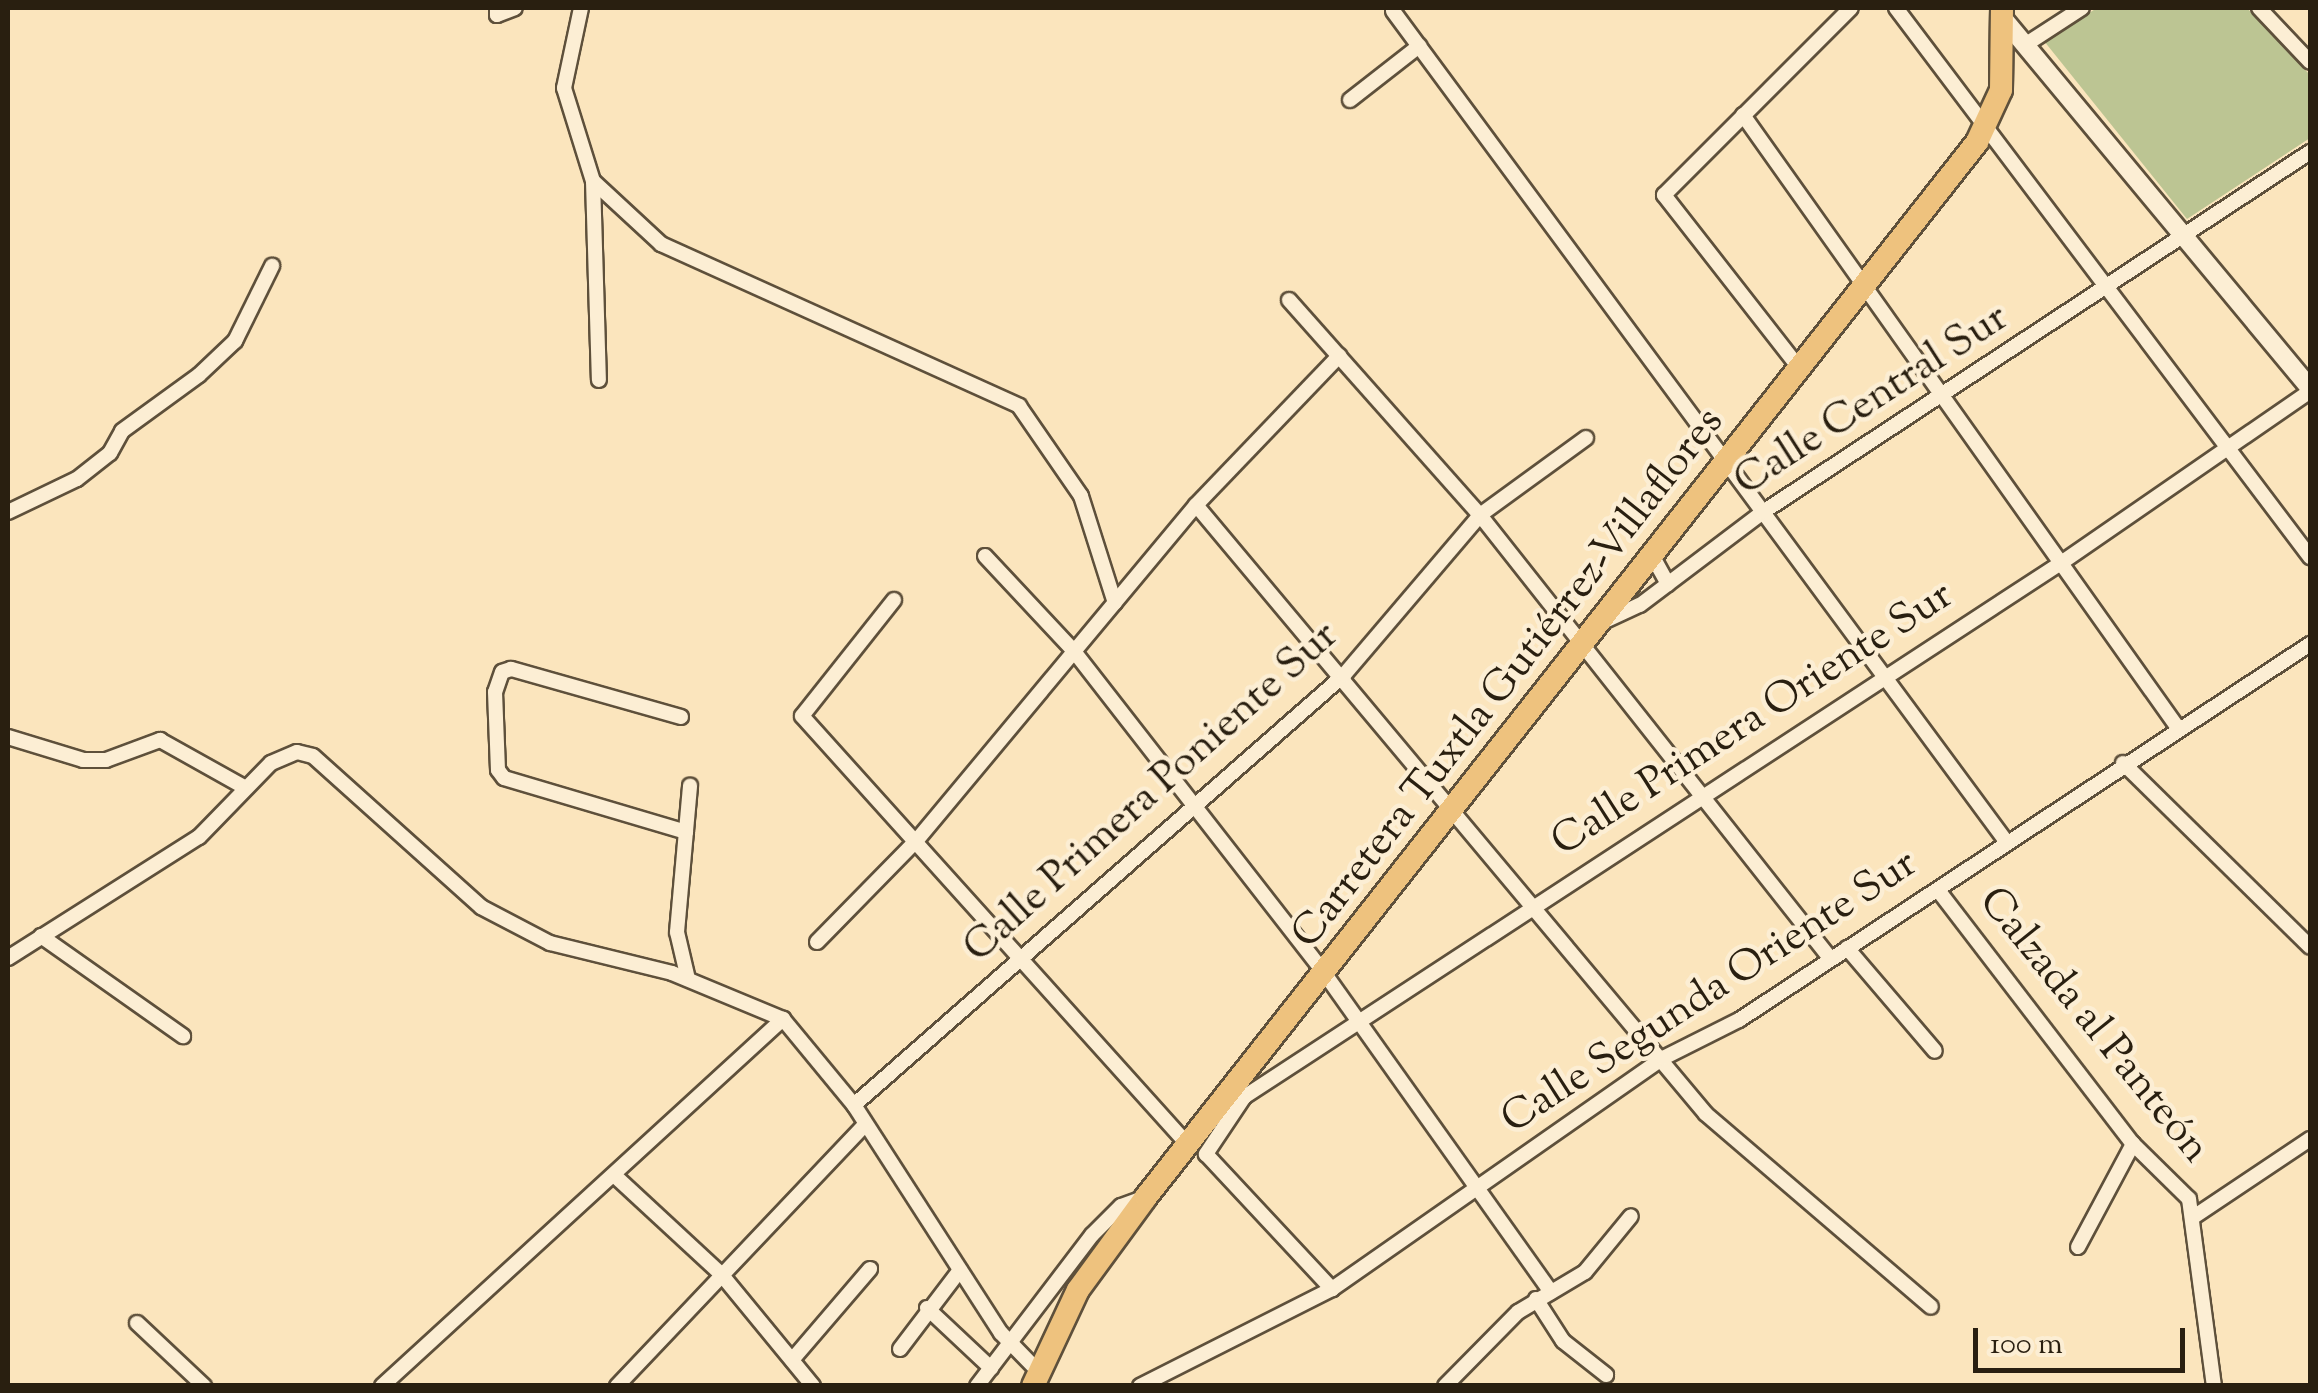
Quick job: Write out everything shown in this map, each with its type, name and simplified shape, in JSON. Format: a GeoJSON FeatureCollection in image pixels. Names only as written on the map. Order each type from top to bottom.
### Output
{"type":"FeatureCollection","features":[{"type":"Feature","properties":{"kind":"main road","name":"Carretera Tuxtla Gutiérrez-Villaflores"},"geometry":{"type":"LineString","coordinates":[[1034,1377],[1078,1290],[1146,1197],[1198,1150],[1325,974],[1867,284],[1984,128],[2001,90],[2004,14]]}},
{"type":"Feature","properties":{"kind":"street"},"geometry":{"type":"LineString","coordinates":[[497,11],[515,8]]}},
{"type":"Feature","properties":{"kind":"street"},"geometry":{"type":"LineString","coordinates":[[581,8],[564,88],[594,181],[599,380]]}},
{"type":"Feature","properties":{"kind":"street"},"geometry":{"type":"LineString","coordinates":[[1800,370],[1664,195],[1851,8]]}},
{"type":"Feature","properties":{"kind":"street"},"geometry":{"type":"LineString","coordinates":[[1896,8],[2310,557]]}},
{"type":"Feature","properties":{"kind":"street"},"geometry":{"type":"LineString","coordinates":[[2028,43],[2082,8]]}},
{"type":"Feature","properties":{"kind":"street"},"geometry":{"type":"LineString","coordinates":[[2259,8],[2310,62]]}},
{"type":"Feature","properties":{"kind":"street"},"geometry":{"type":"LineString","coordinates":[[1393,11],[2005,840]]}},
{"type":"Feature","properties":{"kind":"street"},"geometry":{"type":"LineString","coordinates":[[2004,14],[2310,390]]}},
{"type":"Feature","properties":{"kind":"street"},"geometry":{"type":"LineString","coordinates":[[1350,100],[1418,46]]}},
{"type":"Feature","properties":{"kind":"street"},"geometry":{"type":"LineString","coordinates":[[1743,115],[1867,284],[2178,728]]}},
{"type":"Feature","properties":{"kind":"street","name":"Calle Central Sur"},"geometry":{"type":"LineString","coordinates":[[1600,624],[1668,584],[1763,512],[2185,238],[2310,152]]}},
{"type":"Feature","properties":{"kind":"street"},"geometry":{"type":"LineString","coordinates":[[594,181],[661,244],[1018,406],[1082,496],[1114,602]]}},
{"type":"Feature","properties":{"kind":"street"},"geometry":{"type":"LineString","coordinates":[[8,512],[77,479],[110,453],[122,432],[199,375],[235,341],[272,266]]}},
{"type":"Feature","properties":{"kind":"street"},"geometry":{"type":"LineString","coordinates":[[1289,300],[1480,515],[1830,958]]}},
{"type":"Feature","properties":{"kind":"street"},"geometry":{"type":"LineString","coordinates":[[817,942],[917,840],[1196,504],[1339,356]]}},
{"type":"Feature","properties":{"kind":"street","name":"Calle Primera Oriente Sur"},"geometry":{"type":"LineString","coordinates":[[1237,1095],[2061,562],[2310,390]]}},
{"type":"Feature","properties":{"kind":"street","name":"Calle Primera Poniente Sur"},"geometry":{"type":"LineString","coordinates":[[854,1106],[1190,806],[1344,675],[1480,515],[1586,438]]}},
{"type":"Feature","properties":{"kind":"street"},"geometry":{"type":"LineString","coordinates":[[1196,504],[1344,675],[1706,1114],[1931,1307]]}},
{"type":"Feature","properties":{"kind":"street"},"geometry":{"type":"LineString","coordinates":[[984,556],[1073,650],[1190,806],[1325,974],[1478,1184],[1551,1292]]}},
{"type":"Feature","properties":{"kind":"street"},"geometry":{"type":"LineString","coordinates":[[1652,556],[1668,584]]}},
{"type":"Feature","properties":{"kind":"street"},"geometry":{"type":"LineString","coordinates":[[894,600],[802,716],[1020,959],[1332,1289]]}},
{"type":"Feature","properties":{"kind":"street","name":"Calle Segunda Oriente Sur"},"geometry":{"type":"LineString","coordinates":[[1140,1386],[1332,1289],[1663,1058],[1695,1046],[2310,644]]}},
{"type":"Feature","properties":{"kind":"street"},"geometry":{"type":"LineString","coordinates":[[681,717],[512,669],[502,672],[496,692],[498,770],[504,778],[686,832]]}},
{"type":"Feature","properties":{"kind":"street"},"geometry":{"type":"LineString","coordinates":[[8,736],[82,760],[106,760],[160,740],[244,786]]}},
{"type":"Feature","properties":{"kind":"street"},"geometry":{"type":"LineString","coordinates":[[8,958],[199,837],[244,786],[271,763],[297,752],[314,756],[481,907],[550,943],[688,979],[784,1019],[854,1106],[1034,1377]]}},
{"type":"Feature","properties":{"kind":"street"},"geometry":{"type":"LineString","coordinates":[[2123,764],[2310,947]]}},
{"type":"Feature","properties":{"kind":"street"},"geometry":{"type":"LineString","coordinates":[[688,979],[677,932],[690,786]]}},
{"type":"Feature","properties":{"kind":"street","name":"Calzada al Panteón"},"geometry":{"type":"LineString","coordinates":[[1938,890],[2133,1144],[2189,1199],[2214,1386]]}},
{"type":"Feature","properties":{"kind":"street"},"geometry":{"type":"LineString","coordinates":[[41,936],[184,1036]]}},
{"type":"Feature","properties":{"kind":"street"},"geometry":{"type":"LineString","coordinates":[[1846,948],[1934,1052]]}},
{"type":"Feature","properties":{"kind":"street"},"geometry":{"type":"LineString","coordinates":[[382,1386],[784,1019]]}},
{"type":"Feature","properties":{"kind":"street"},"geometry":{"type":"LineString","coordinates":[[617,1386],[866,1124]]}},
{"type":"Feature","properties":{"kind":"street"},"geometry":{"type":"LineString","coordinates":[[2192,1218],[2310,1139]]}},
{"type":"Feature","properties":{"kind":"street"},"geometry":{"type":"LineString","coordinates":[[2078,1247],[2133,1144]]}},
{"type":"Feature","properties":{"kind":"street"},"geometry":{"type":"LineString","coordinates":[[614,1175],[721,1274],[813,1386]]}},
{"type":"Feature","properties":{"kind":"street"},"geometry":{"type":"LineString","coordinates":[[976,1386],[1013,1346],[1092,1235],[1121,1206],[1146,1197]]}},
{"type":"Feature","properties":{"kind":"street"},"geometry":{"type":"LineString","coordinates":[[1445,1386],[1536,1299],[1584,1272],[1631,1216]]}},
{"type":"Feature","properties":{"kind":"street"},"geometry":{"type":"LineString","coordinates":[[792,1360],[870,1269]]}},
{"type":"Feature","properties":{"kind":"street"},"geometry":{"type":"LineString","coordinates":[[900,1349],[926,1308],[960,1270]]}},
{"type":"Feature","properties":{"kind":"street"},"geometry":{"type":"LineString","coordinates":[[1536,1299],[1563,1340],[1606,1375]]}},
{"type":"Feature","properties":{"kind":"street"},"geometry":{"type":"LineString","coordinates":[[926,1308],[991,1368]]}},
{"type":"Feature","properties":{"kind":"street"},"geometry":{"type":"LineString","coordinates":[[136,1324],[204,1386]]}},
{"type":"Feature","properties":{"kind":"green space"},"geometry":{"type":"Polygon","coordinates":[[[2097,8],[2247,8],[2310,75],[2310,138],[2187,219],[2044,41],[2097,8]]]}}]}
